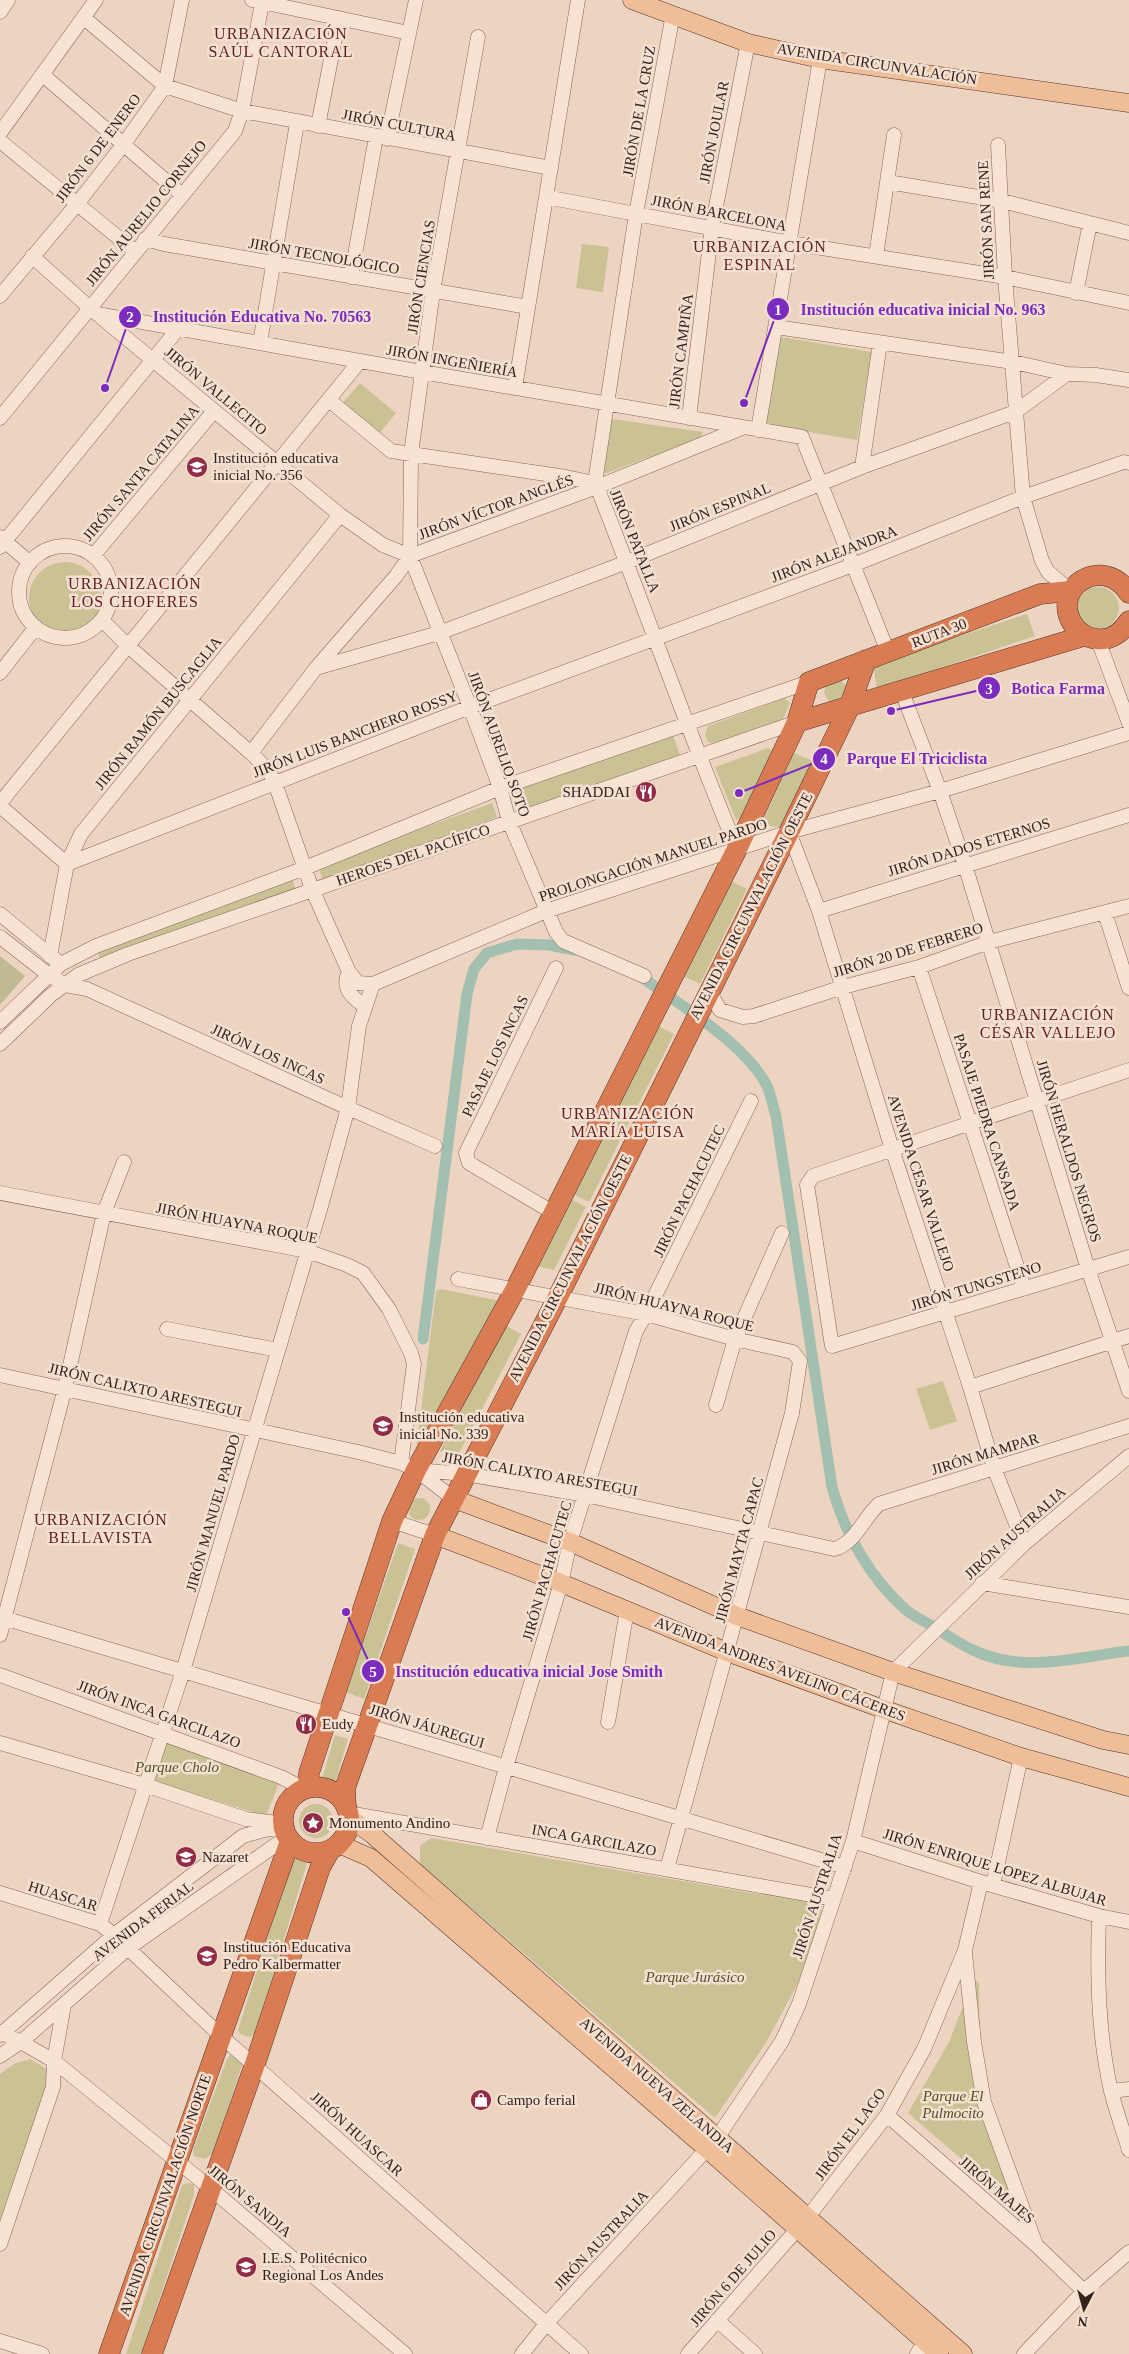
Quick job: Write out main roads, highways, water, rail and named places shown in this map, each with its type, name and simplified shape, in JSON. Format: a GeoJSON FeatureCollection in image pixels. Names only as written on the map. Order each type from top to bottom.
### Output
{"type":"FeatureCollection","features":[{"type":"Feature","properties":{"kind":"highway"},"geometry":{"type":"LineString","coordinates":[[1091,638],[1078,631],[1069,618],[1067,603],[1071,591],[1082,580],[1097,574],[1105,575],[1127,587]]}},
{"type":"Feature","properties":{"kind":"highway","name":"RUTA 30"},"geometry":{"type":"LineString","coordinates":[[797,722],[809,682],[1040,594],[1071,591]]}},
{"type":"Feature","properties":{"kind":"highway"},"geometry":{"type":"LineString","coordinates":[[849,708],[1091,638],[1113,637],[1128,626]]}},
{"type":"Feature","properties":{"kind":"highway","name":"AVENIDA CIRCUNVALACIÓN OESTE"},"geometry":{"type":"LineString","coordinates":[[348,1813],[345,1788],[435,1535],[558,1297],[690,1027],[789,832],[849,708],[866,660]]}},
{"type":"Feature","properties":{"kind":"highway","name":"HEROES DEL PACÍFICO"},"geometry":{"type":"LineString","coordinates":[[797,722],[849,708]]}},
{"type":"Feature","properties":{"kind":"highway"},"geometry":{"type":"LineString","coordinates":[[306,1789],[309,1774],[330,1714],[408,1466],[516,1290],[738,849],[797,722]]}},
{"type":"Feature","properties":{"kind":"highway"},"geometry":{"type":"LineString","coordinates":[[152,2354],[255,2064],[320,1868],[348,1829],[348,1813],[332,1792],[318,1787],[306,1789],[292,1797],[283,1817],[286,1832],[298,1848],[320,1853],[335,1847]]}},
{"type":"Feature","properties":{"kind":"highway","name":"AVENIDA CIRCUNVALACIÓN NORTE"},"geometry":{"type":"LineString","coordinates":[[108,2354],[221,2036],[286,1832]]}},
{"type":"Feature","properties":{"kind":"main road","name":"AVENIDA CIRCUNVALACIÓN"},"geometry":{"type":"LineString","coordinates":[[632,0],[748,42],[820,59],[1129,104]]}},
{"type":"Feature","properties":{"kind":"main road"},"geometry":{"type":"LineString","coordinates":[[454,1499],[570,1542],[738,1616],[894,1672],[1103,1740],[1129,1746]]}},
{"type":"Feature","properties":{"kind":"main road","name":"AVENIDA ANDRES AVELINO CÁCERES"},"geometry":{"type":"LineString","coordinates":[[435,1535],[562,1583],[728,1652],[883,1709],[1021,1757],[1129,1787]]}},
{"type":"Feature","properties":{"kind":"main road","name":"AVENIDA NUEVA ZELANDIA"},"geometry":{"type":"LineString","coordinates":[[348,1813],[613,2057]]}},
{"type":"Feature","properties":{"kind":"main road","name":"AVENIDA NUEVA ZELANDIA"},"geometry":{"type":"LineString","coordinates":[[335,1847],[371,1858],[613,2057],[803,2223],[963,2354]]}},
{"type":"Feature","properties":{"kind":"main road","name":"AVENIDA NUEVA ZELANDIA"},"geometry":{"type":"LineString","coordinates":[[803,2223],[921,2348],[939,2354]]}},
{"type":"Feature","properties":{"kind":"waterway"},"geometry":{"type":"LineString","coordinates":[[423,1339],[467,994],[474,969],[487,953],[517,944],[549,945],[574,950]]}},
{"type":"Feature","properties":{"kind":"waterway"},"geometry":{"type":"LineString","coordinates":[[636,974],[693,1013],[729,1041],[757,1070],[767,1086],[776,1116],[832,1487],[844,1522],[870,1569],[881,1584],[910,1613],[976,1652],[997,1659],[1033,1663],[1129,1651]]}},
{"type":"Feature","properties":{"kind":"place","name":"Institución Educativa No. 70563"},"geometry":{"type":"Point","coordinates":[105,388]}},
{"type":"Feature","properties":{"kind":"place","name":"Institución educativa inicial No. 963"},"geometry":{"type":"Point","coordinates":[744,403]}},
{"type":"Feature","properties":{"kind":"place","name":"Institución educativa inicial No. 356"},"geometry":{"type":"Point","coordinates":[197,467]}},
{"type":"Feature","properties":{"kind":"place","name":"Botica Farma"},"geometry":{"type":"Point","coordinates":[891,711]}},
{"type":"Feature","properties":{"kind":"place","name":"SHADDAI"},"geometry":{"type":"Point","coordinates":[646,792]}},
{"type":"Feature","properties":{"kind":"place","name":"Parque El Triciclista"},"geometry":{"type":"Point","coordinates":[739,793]}},
{"type":"Feature","properties":{"kind":"place","name":"Institución educativa inicial No. 339"},"geometry":{"type":"Point","coordinates":[383,1426]}},
{"type":"Feature","properties":{"kind":"place","name":"Institución educativa inicial Jose Smith"},"geometry":{"type":"Point","coordinates":[346,1612]}},
{"type":"Feature","properties":{"kind":"place","name":"Eudy"},"geometry":{"type":"Point","coordinates":[306,1724]}},
{"type":"Feature","properties":{"kind":"place","name":"Monumento Andino"},"geometry":{"type":"Point","coordinates":[313,1823]}},
{"type":"Feature","properties":{"kind":"place","name":"Nazaret"},"geometry":{"type":"Point","coordinates":[186,1857]}},
{"type":"Feature","properties":{"kind":"place","name":"Institución Educativa Pedro Kalbermatter"},"geometry":{"type":"Point","coordinates":[207,1956]}},
{"type":"Feature","properties":{"kind":"place","name":"Campo ferial"},"geometry":{"type":"Point","coordinates":[481,2100]}},
{"type":"Feature","properties":{"kind":"place","name":"I.E.S. Politécnico Regional Los Andes"},"geometry":{"type":"Point","coordinates":[246,2267]}},
{"type":"Feature","properties":{"kind":"district","name":"URBANIZACIÓN SAÚL CANTORAL"},"geometry":{"type":"Point","coordinates":[281,42]}},
{"type":"Feature","properties":{"kind":"district","name":"URBANIZACIÓN ESPINAL"},"geometry":{"type":"Point","coordinates":[760,255]}},
{"type":"Feature","properties":{"kind":"district","name":"URBANIZACIÓN LOS CHOFERES"},"geometry":{"type":"Point","coordinates":[135,592]}},
{"type":"Feature","properties":{"kind":"district","name":"URBANIZACIÓN CÉSAR VALLEJO"},"geometry":{"type":"Point","coordinates":[1048,1023]}},
{"type":"Feature","properties":{"kind":"district","name":"URBANIZACIÓN MARÍA LUISA"},"geometry":{"type":"Point","coordinates":[628,1122]}},
{"type":"Feature","properties":{"kind":"district","name":"URBANIZACIÓN BELLAVISTA"},"geometry":{"type":"Point","coordinates":[101,1528]}},
{"type":"Feature","properties":{"kind":"park label","name":"Parque Cholo"},"geometry":{"type":"Point","coordinates":[177,1767]}},
{"type":"Feature","properties":{"kind":"park label","name":"Parque Jurásico"},"geometry":{"type":"Point","coordinates":[695,1977]}},
{"type":"Feature","properties":{"kind":"park label","name":"Parque El Pulmocito"},"geometry":{"type":"Point","coordinates":[953,2104]}}]}
